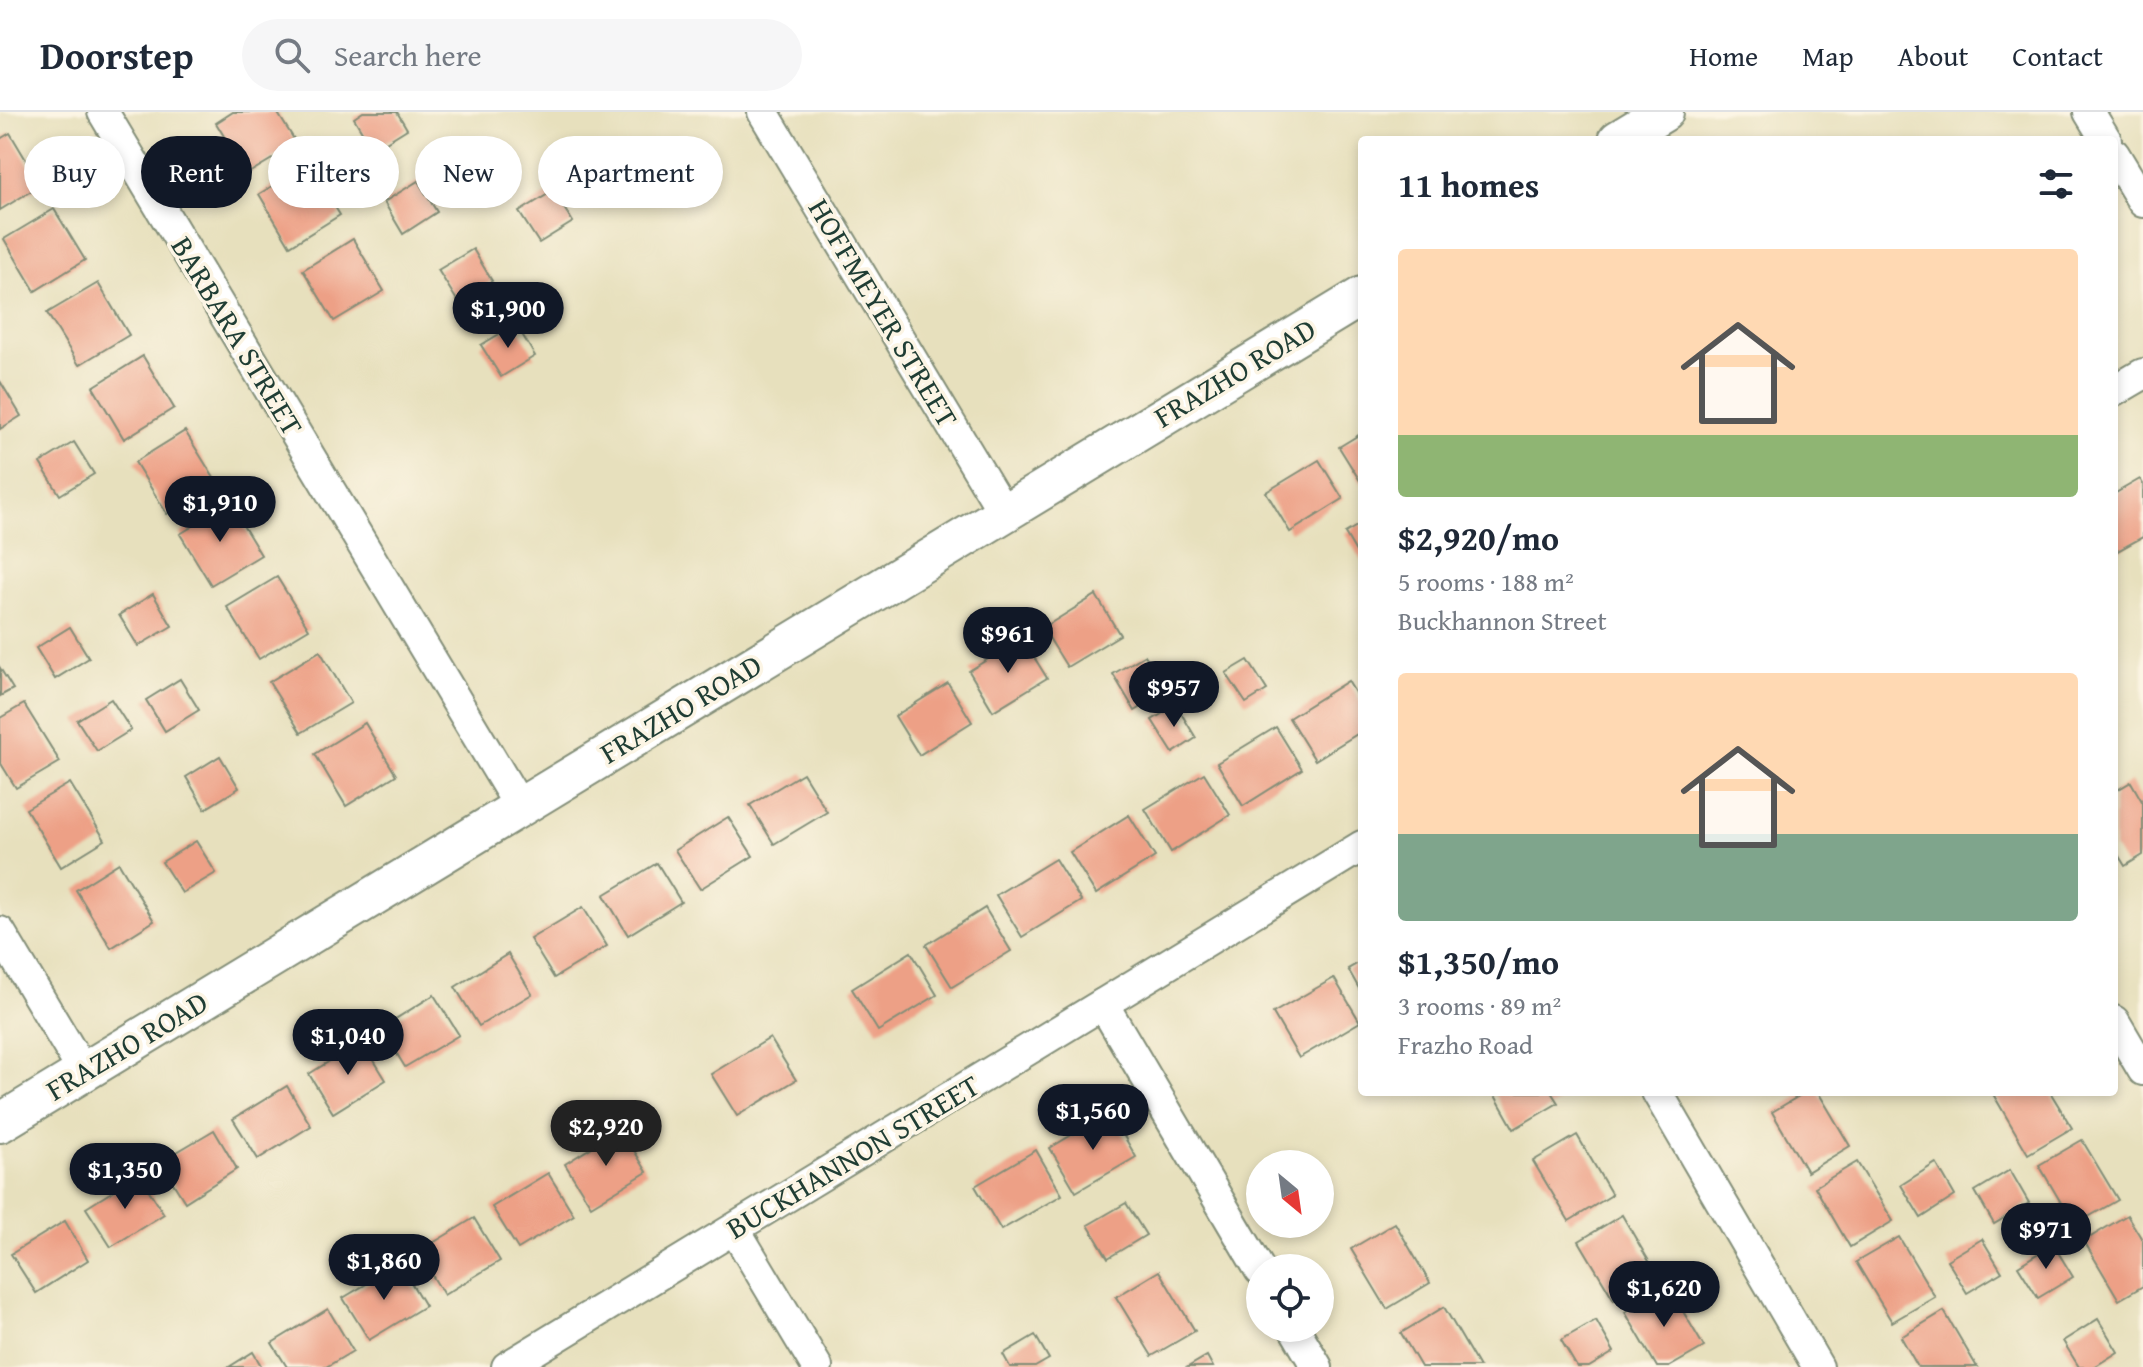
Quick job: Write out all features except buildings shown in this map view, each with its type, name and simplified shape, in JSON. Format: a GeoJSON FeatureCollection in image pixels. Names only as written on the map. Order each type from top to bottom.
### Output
{"type":"FeatureCollection","features":[{"type":"Feature","properties":{"kind":"street","name":"BARBARA STREET"},"geometry":{"type":"LineString","coordinates":[[103,112],[520,807]]}},
{"type":"Feature","properties":{"kind":"street","name":"HOFFMEYER STREET"},"geometry":{"type":"LineString","coordinates":[[763,112],[1004,513]]}},
{"type":"Feature","properties":{"kind":"street"},"geometry":{"type":"LineString","coordinates":[[1625,136],[1664,112]]}},
{"type":"Feature","properties":{"kind":"street"},"geometry":{"type":"LineString","coordinates":[[2089,112],[2104,136]]}},
{"type":"Feature","properties":{"kind":"street"},"geometry":{"type":"LineString","coordinates":[[2118,161],[2143,202]]}},
{"type":"Feature","properties":{"kind":"street","name":"FRAZHO ROAD"},"geometry":{"type":"LineString","coordinates":[[0,1123],[1358,298]]}},
{"type":"Feature","properties":{"kind":"street"},"geometry":{"type":"LineString","coordinates":[[2118,389],[2143,374]]}},
{"type":"Feature","properties":{"kind":"street","name":"BUCKHANNON STREET"},"geometry":{"type":"LineString","coordinates":[[507,1367],[1358,848]]}},
{"type":"Feature","properties":{"kind":"street"},"geometry":{"type":"LineString","coordinates":[[0,932],[84,1073]]}},
{"type":"Feature","properties":{"kind":"street"},"geometry":{"type":"LineString","coordinates":[[1103,1004],[1251,1254]]}},
{"type":"Feature","properties":{"kind":"street"},"geometry":{"type":"LineString","coordinates":[[2118,1028],[2143,1070]]}},
{"type":"Feature","properties":{"kind":"street"},"geometry":{"type":"LineString","coordinates":[[1659,1096],[1818,1367]]}},
{"type":"Feature","properties":{"kind":"street"},"geometry":{"type":"LineString","coordinates":[[735,1230],[817,1367]]}},
{"type":"Feature","properties":{"kind":"street"},"geometry":{"type":"LineString","coordinates":[[1302,1342],[1317,1367]]}}]}
